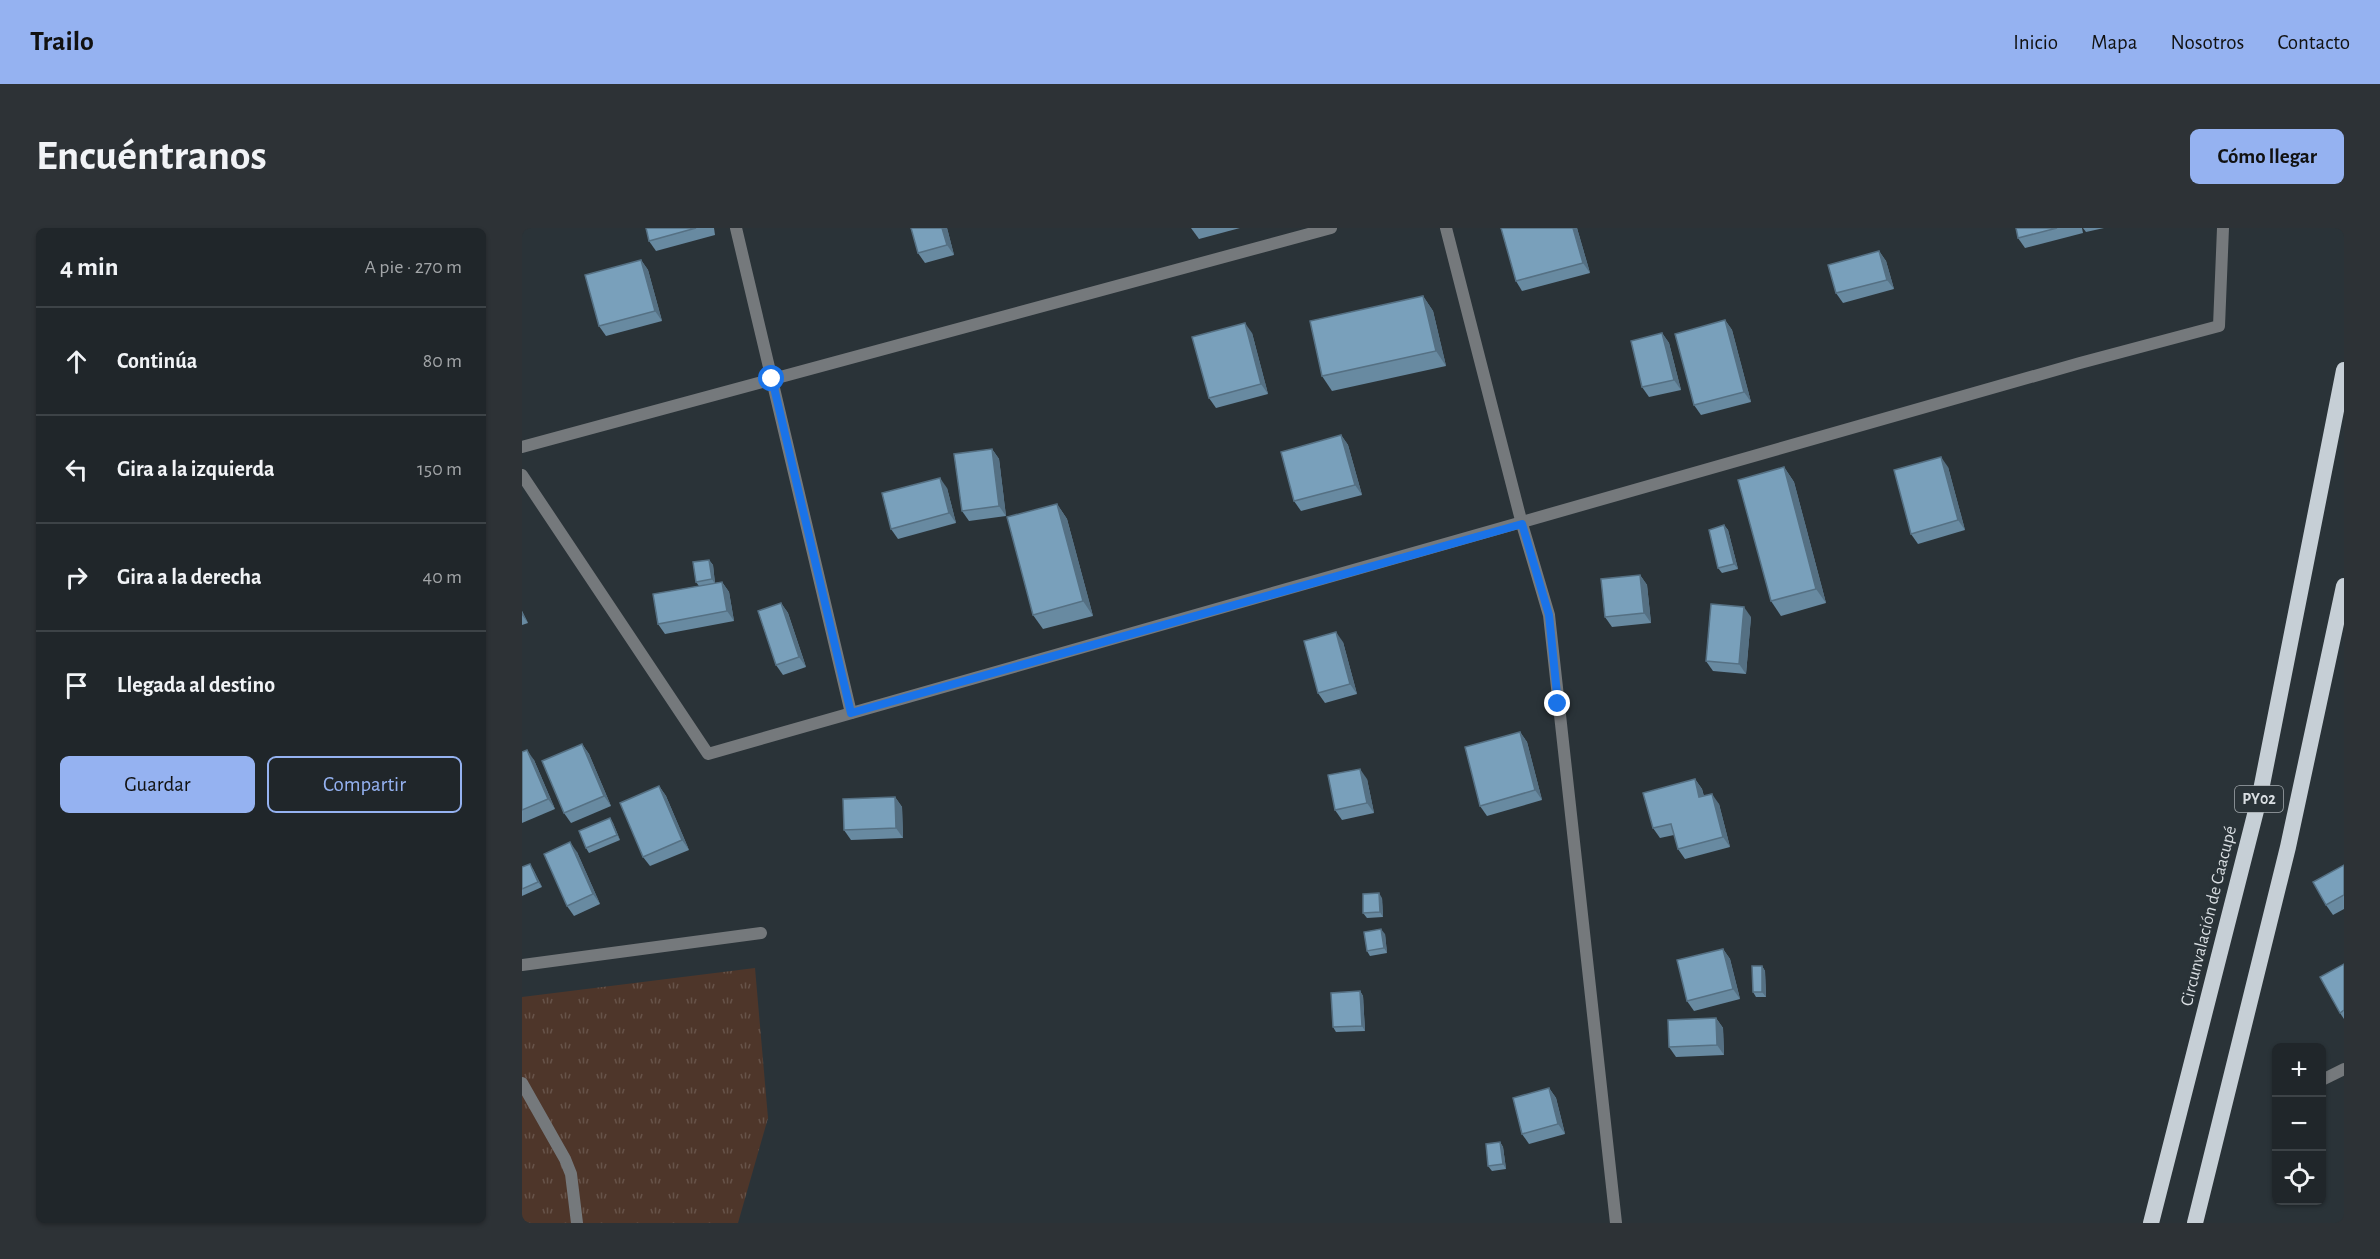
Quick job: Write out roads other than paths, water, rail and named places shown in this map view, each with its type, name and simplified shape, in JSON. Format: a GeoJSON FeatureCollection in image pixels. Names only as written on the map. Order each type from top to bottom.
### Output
{"type":"FeatureCollection","features":[{"type":"Feature","properties":{"kind":"highway","name":"Circunvalación de Caacupé"},"geometry":{"type":"LineString","coordinates":[[2151,1223],[2260,795],[2344,370]]}},
{"type":"Feature","properties":{"kind":"highway","name":"PY02"},"geometry":{"type":"LineString","coordinates":[[2195,1223],[2288,847],[2344,586]]}},
{"type":"Feature","properties":{"kind":"street"},"geometry":{"type":"LineString","coordinates":[[736,228],[851,713]]}},
{"type":"Feature","properties":{"kind":"street"},"geometry":{"type":"LineString","coordinates":[[522,447],[1331,228]]}},
{"type":"Feature","properties":{"kind":"street"},"geometry":{"type":"LineString","coordinates":[[1446,228],[1522,524],[1549,615],[1616,1223]]}},
{"type":"Feature","properties":{"kind":"street"},"geometry":{"type":"LineString","coordinates":[[522,475],[708,754],[1522,524],[2080,363],[2219,326],[2223,228]]}},
{"type":"Feature","properties":{"kind":"street"},"geometry":{"type":"LineString","coordinates":[[522,965],[761,933]]}},
{"type":"Feature","properties":{"kind":"street"},"geometry":{"type":"LineString","coordinates":[[2326,1078],[2344,1069]]}},
{"type":"Feature","properties":{"kind":"street"},"geometry":{"type":"LineString","coordinates":[[522,1083],[565,1159],[570,1174],[576,1223]]}}]}
